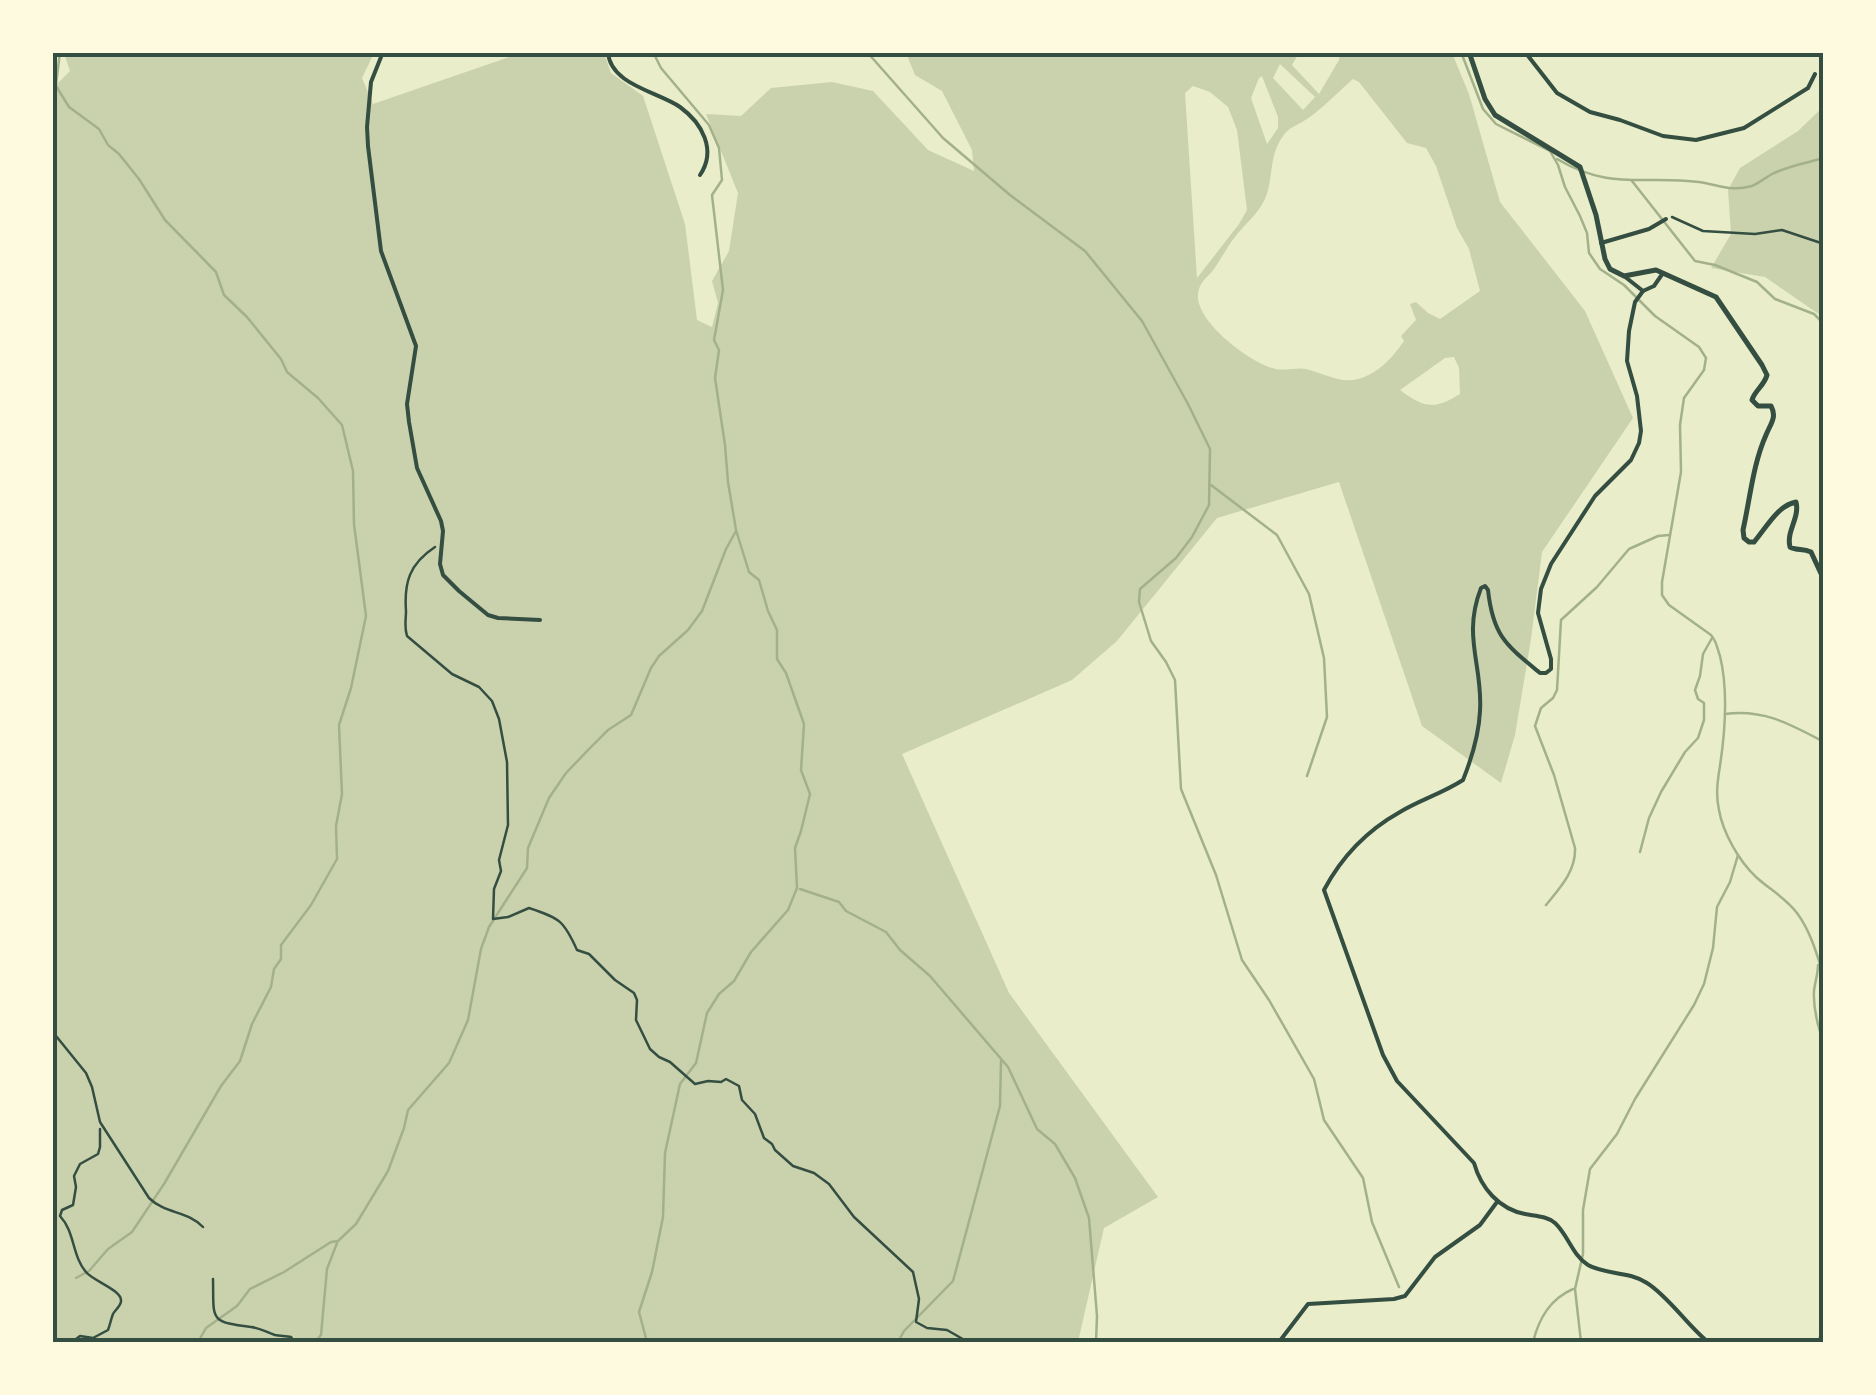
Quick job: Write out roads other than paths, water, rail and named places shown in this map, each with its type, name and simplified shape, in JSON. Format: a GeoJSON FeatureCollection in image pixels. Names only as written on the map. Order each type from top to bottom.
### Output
{"type":"FeatureCollection","features":[{"type":"Feature","properties":{"kind":"street"},"geometry":{"type":"LineString","coordinates":[[383,52],[371,82],[368,146],[381,251],[416,346],[407,404],[417,468],[441,520],[443,575],[488,614],[540,620]]}},
{"type":"Feature","properties":{"kind":"street"},"geometry":{"type":"LineString","coordinates":[[608,52],[608,61],[616,71],[639,89],[679,106],[697,124],[707,141],[708,159],[700,174]]}},
{"type":"Feature","properties":{"kind":"street"},"geometry":{"type":"LineString","coordinates":[[1469,52],[1484,99],[1494,115],[1582,170],[1610,269],[1642,293]]}},
{"type":"Feature","properties":{"kind":"street"},"geometry":{"type":"LineString","coordinates":[[1525,52],[1557,92],[1590,112],[1662,136],[1696,140],[1744,128],[1808,88],[1815,74]]}},
{"type":"Feature","properties":{"kind":"street"},"geometry":{"type":"LineString","coordinates":[[1601,244],[1666,220]]}},
{"type":"Feature","properties":{"kind":"street"},"geometry":{"type":"LineString","coordinates":[[1624,276],[1654,269],[1716,297],[1767,375],[1752,400],[1758,406],[1775,410],[1760,447],[1744,538],[1754,542],[1789,502],[1796,502],[1798,510],[1788,541],[1790,547],[1811,552],[1824,580]]}},
{"type":"Feature","properties":{"kind":"street"},"geometry":{"type":"LineString","coordinates":[[1663,273],[1635,302],[1626,361],[1637,396],[1642,430],[1639,443],[1631,460],[1595,496],[1551,564],[1541,588],[1538,613],[1552,669],[1540,672],[1504,640],[1494,625],[1488,590],[1486,586],[1481,588],[1472,634],[1480,714],[1463,780],[1401,811],[1364,836],[1341,862],[1324,890],[1384,1056],[1397,1081],[1474,1163],[1477,1174],[1497,1202],[1510,1211],[1554,1223],[1592,1267],[1644,1280],[1708,1342]]}},
{"type":"Feature","properties":{"kind":"street"},"geometry":{"type":"LineString","coordinates":[[1279,1342],[1308,1304],[1405,1296],[1435,1256],[1480,1224],[1497,1202]]}},
{"type":"Feature","properties":{"kind":"waterway"},"geometry":{"type":"LineString","coordinates":[[56,84],[60,52]]}},
{"type":"Feature","properties":{"kind":"waterway"},"geometry":{"type":"LineString","coordinates":[[647,1342],[639,1312],[663,1217],[665,1153],[680,1084],[696,1063],[707,1013],[719,994],[734,981],[751,952],[788,910],[797,888],[795,848],[810,794],[801,770],[804,724],[777,659],[777,630],[759,580],[749,572],[736,530],[728,482],[715,378],[719,350],[714,340],[723,290],[712,195],[722,180],[719,148],[709,125],[661,68],[653,52]]}},
{"type":"Feature","properties":{"kind":"waterway"},"geometry":{"type":"LineString","coordinates":[[867,52],[943,138],[1085,251],[1142,321],[1210,449],[1209,505],[1176,558],[1140,589],[1139,602],[1151,641],[1175,680],[1181,789],[1216,875],[1242,960],[1314,1079],[1324,1120],[1363,1178],[1372,1222],[1399,1287]]}},
{"type":"Feature","properties":{"kind":"waterway"},"geometry":{"type":"LineString","coordinates":[[1461,52],[1483,109],[1496,124],[1550,151],[1587,233],[1589,253],[1600,269],[1699,347],[1706,358],[1704,370],[1684,398],[1681,472],[1662,595],[1669,605],[1711,635],[1720,656],[1725,714],[1717,796],[1724,828],[1750,870],[1797,913],[1810,936],[1824,977]]}},
{"type":"Feature","properties":{"kind":"waterway"},"geometry":{"type":"LineString","coordinates":[[56,86],[69,107],[99,129],[139,179],[165,220],[216,272],[224,295],[247,317],[287,372],[342,425],[353,471],[354,524],[366,616],[339,725],[342,794],[336,826],[337,859],[311,905],[281,945],[281,959],[240,1061],[221,1086],[164,1184],[132,1232],[76,1278]]}},
{"type":"Feature","properties":{"kind":"waterway"},"geometry":{"type":"LineString","coordinates":[[1557,159],[1576,169],[1611,178],[1679,180],[1737,188],[1824,158]]}},
{"type":"Feature","properties":{"kind":"waterway"},"geometry":{"type":"LineString","coordinates":[[1632,181],[1695,261],[1757,282],[1775,299],[1814,314],[1824,324]]}},
{"type":"Feature","properties":{"kind":"waterway"},"geometry":{"type":"LineString","coordinates":[[1211,485],[1277,535],[1309,594],[1324,658],[1327,717],[1307,776]]}},
{"type":"Feature","properties":{"kind":"waterway"},"geometry":{"type":"LineString","coordinates":[[198,1342],[206,1328],[237,1306],[250,1289],[338,1241],[356,1224],[388,1171],[408,1110],[449,1063],[468,1020],[489,927],[527,868],[528,848],[549,798],[591,747],[631,715],[659,656],[688,630],[702,611],[736,531]]}},
{"type":"Feature","properties":{"kind":"waterway"},"geometry":{"type":"LineString","coordinates":[[1546,905],[1566,879],[1575,856],[1554,775],[1535,726],[1541,708],[1557,690],[1561,620],[1597,587],[1629,549],[1669,535]]}},
{"type":"Feature","properties":{"kind":"waterway"},"geometry":{"type":"LineString","coordinates":[[1640,852],[1661,792],[1698,738],[1704,703],[1695,690],[1703,654],[1712,638]]}},
{"type":"Feature","properties":{"kind":"waterway"},"geometry":{"type":"LineString","coordinates":[[1725,714],[1764,716],[1824,742]]}},
{"type":"Feature","properties":{"kind":"waterway"},"geometry":{"type":"LineString","coordinates":[[1581,1342],[1575,1289],[1583,1254],[1583,1210],[1590,1169],[1617,1134],[1704,984],[1717,907],[1738,855]]}},
{"type":"Feature","properties":{"kind":"waterway"},"geometry":{"type":"LineString","coordinates":[[800,889],[839,902],[846,911],[886,932],[930,976],[1008,1067],[1037,1129],[1055,1144],[1075,1178],[1089,1218],[1096,1342]]}},
{"type":"Feature","properties":{"kind":"waterway"},"geometry":{"type":"LineString","coordinates":[[1818,965],[1814,1004],[1824,1043]]}},
{"type":"Feature","properties":{"kind":"waterway"},"geometry":{"type":"LineString","coordinates":[[898,1342],[953,1281],[1000,1106],[1001,1061]]}},
{"type":"Feature","properties":{"kind":"waterway"},"geometry":{"type":"LineString","coordinates":[[1824,1147],[1824,1152]]}},
{"type":"Feature","properties":{"kind":"waterway"},"geometry":{"type":"LineString","coordinates":[[315,1342],[321,1335],[327,1269],[337,1243]]}},
{"type":"Feature","properties":{"kind":"waterway"},"geometry":{"type":"LineString","coordinates":[[1533,1342],[1547,1310],[1573,1289]]}},
{"type":"Feature","properties":{"kind":"waterway"},"geometry":{"type":"LineString","coordinates":[[1818,1342],[1824,1326]]}}]}
